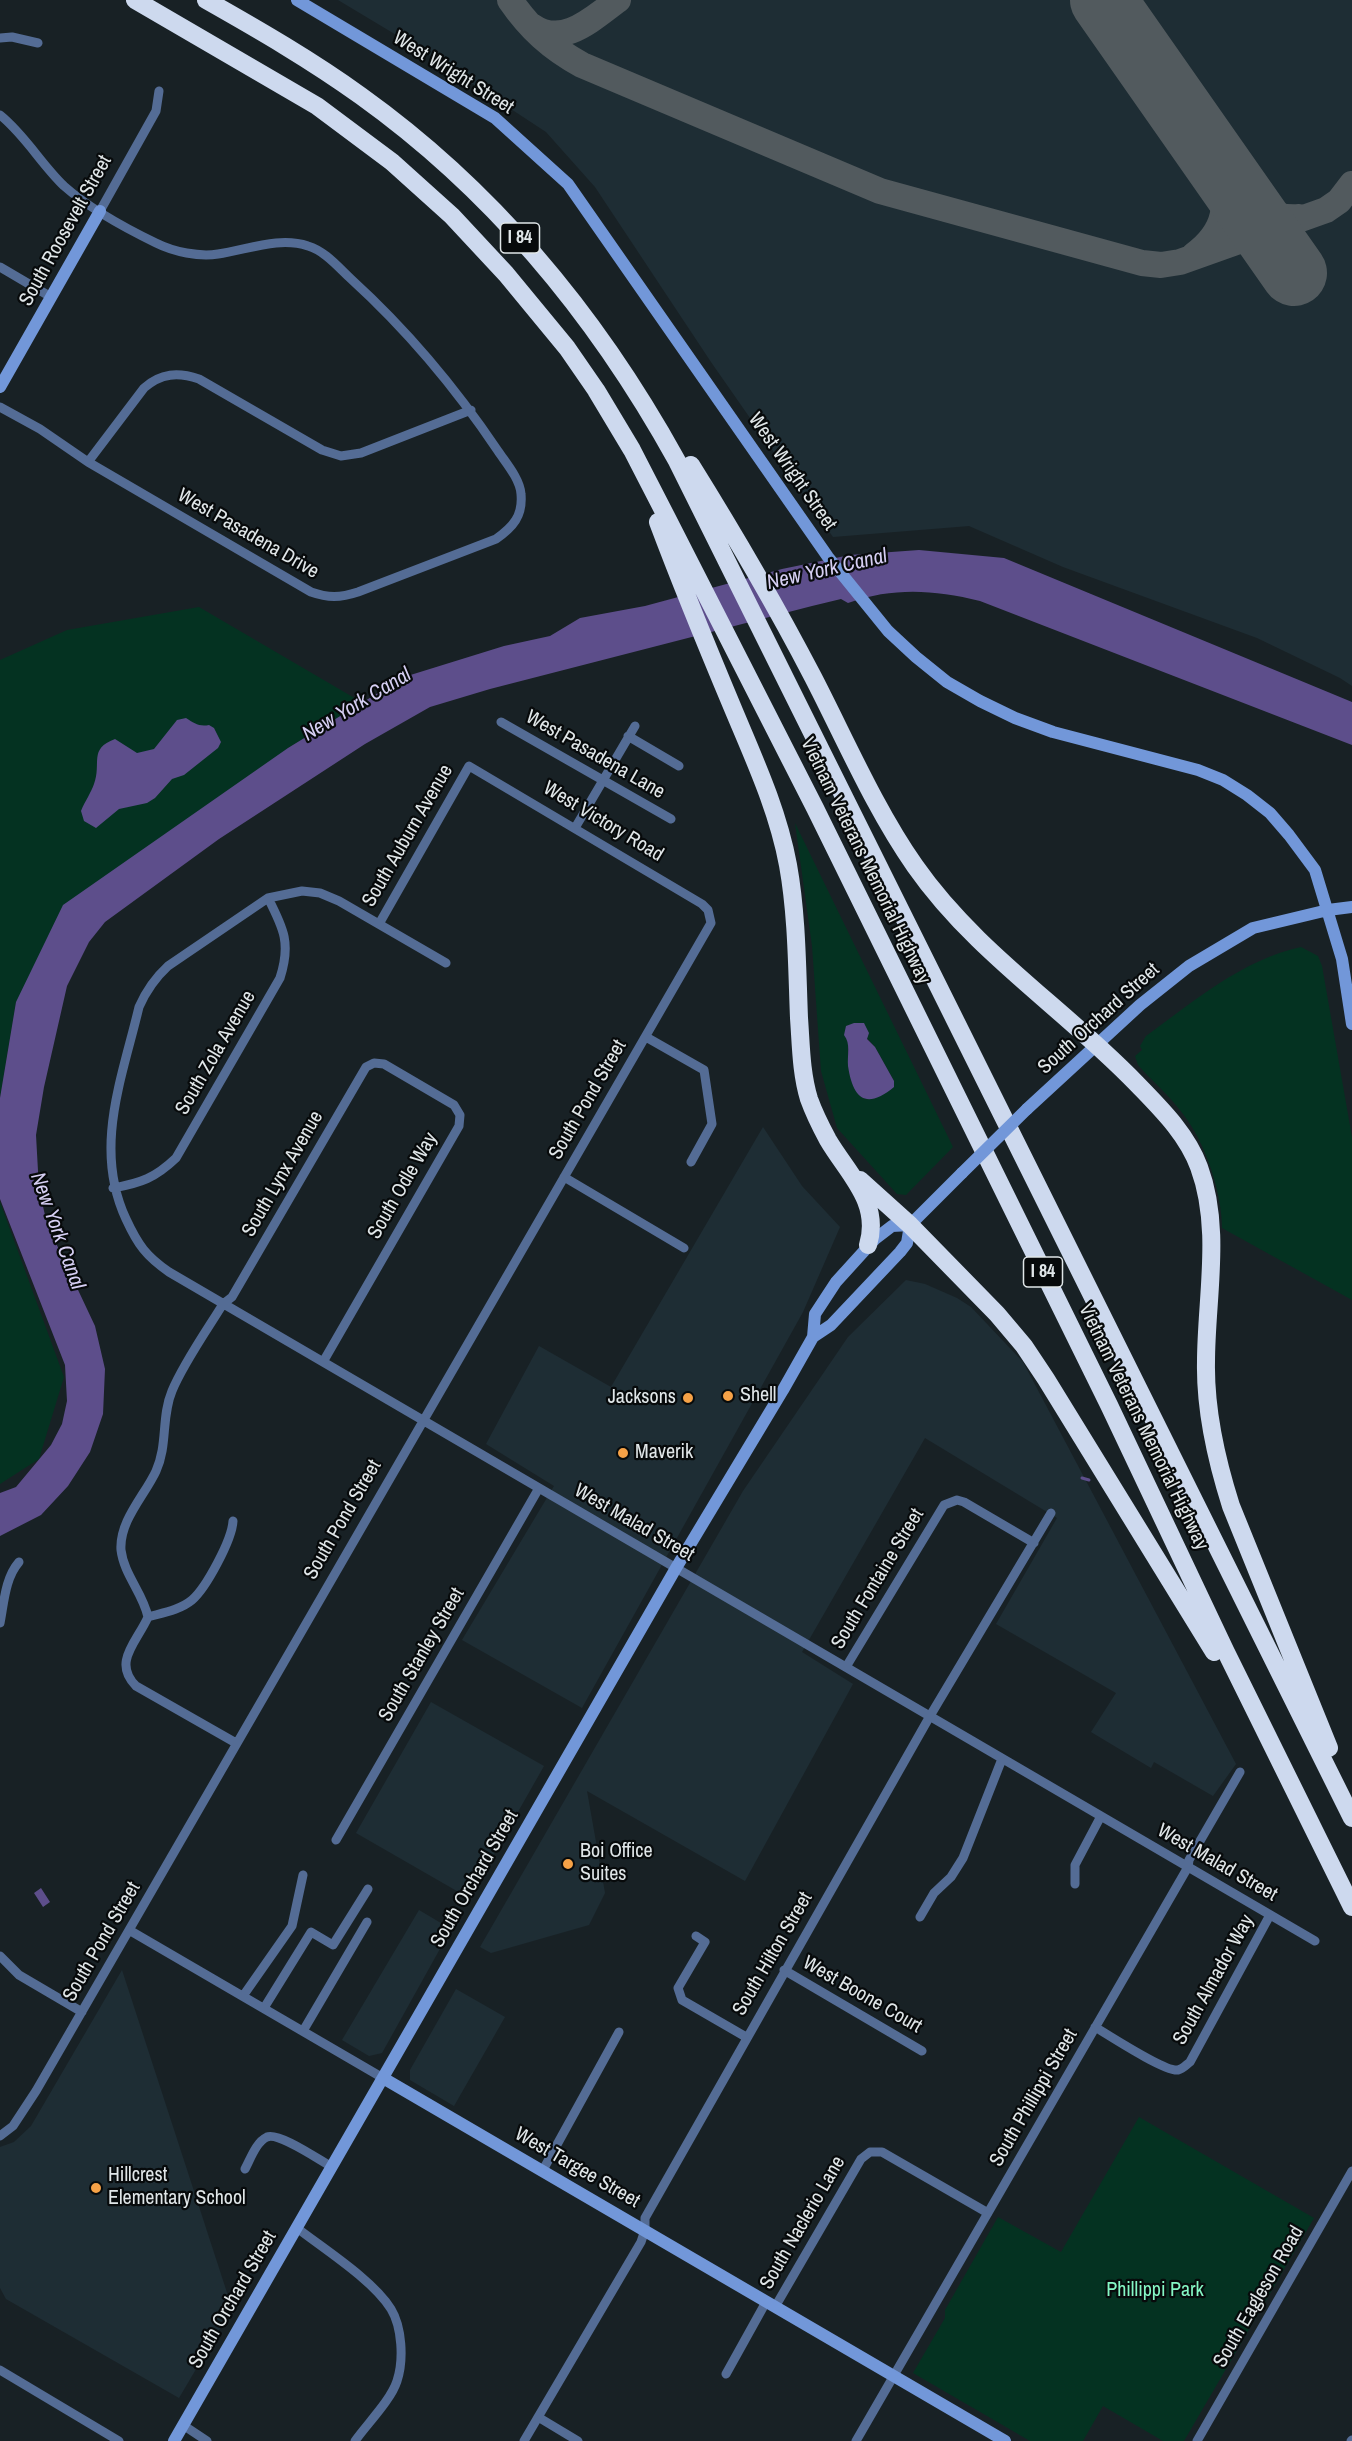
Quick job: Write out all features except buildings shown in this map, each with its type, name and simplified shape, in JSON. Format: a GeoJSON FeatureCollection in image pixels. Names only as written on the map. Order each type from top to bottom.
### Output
{"type":"FeatureCollection","features":[{"type":"Feature","properties":{"kind":"highway","name":"I 84"},"geometry":{"type":"LineString","coordinates":[[135,0],[317,106],[383,155],[478,243],[531,302],[584,373],[632,450],[690,583]]}},
{"type":"Feature","properties":{"kind":"highway","name":"Vietnam Veterans Memorial Highway"},"geometry":{"type":"LineString","coordinates":[[206,0],[330,74],[428,149],[510,227],[557,280],[607,345],[662,433],[732,571],[1352,1818]]}},
{"type":"Feature","properties":{"kind":"highway"},"geometry":{"type":"LineString","coordinates":[[607,345],[682,451],[753,565],[868,784],[914,865],[948,909],[984,946],[1127,1073],[1176,1126],[1190,1146],[1208,1197],[1212,1226],[1206,1362],[1207,1396],[1219,1470],[1231,1506],[1352,1805]]}},
{"type":"Feature","properties":{"kind":"highway","name":"Vietnam Veterans Memorial Highway"},"geometry":{"type":"LineString","coordinates":[[690,583],[728,641],[814,808],[1109,1406],[1225,1650],[1352,1907]]}},
{"type":"Feature","properties":{"kind":"highway"},"geometry":{"type":"LineString","coordinates":[[690,583],[707,646],[767,791],[780,830],[788,866],[793,907],[801,1058],[809,1099],[828,1140],[853,1174],[867,1202],[871,1219],[868,1245]]}},
{"type":"Feature","properties":{"kind":"highway"},"geometry":{"type":"LineString","coordinates":[[853,1174],[910,1225],[997,1314],[1024,1346],[1273,1748]]}},
{"type":"Feature","properties":{"kind":"street","name":"West Wright Street"},"geometry":{"type":"LineString","coordinates":[[297,0],[495,118],[568,184],[828,558],[861,601],[916,657],[947,682],[980,702],[1053,732],[1198,770],[1223,780],[1270,813],[1315,870],[1328,910]]}},
{"type":"Feature","properties":{"kind":"street"},"geometry":{"type":"LineString","coordinates":[[0,38],[12,37],[38,43]]}},
{"type":"Feature","properties":{"kind":"street","name":"South Roosevelt Street"},"geometry":{"type":"LineString","coordinates":[[0,387],[156,111],[159,91]]}},
{"type":"Feature","properties":{"kind":"street"},"geometry":{"type":"LineString","coordinates":[[0,115],[64,186],[100,211],[158,244],[185,252],[218,254],[279,242],[309,246],[324,254],[389,314],[443,374],[471,410],[361,453],[341,456],[322,450],[199,379],[183,374],[167,375],[153,380],[144,388],[88,462]]}},
{"type":"Feature","properties":{"kind":"street"},"geometry":{"type":"LineString","coordinates":[[0,267],[51,297]]}},
{"type":"Feature","properties":{"kind":"street","name":"West Pasadena Drive"},"geometry":{"type":"LineString","coordinates":[[0,407],[40,429],[88,462],[311,592],[328,597],[344,597],[358,592],[496,539],[511,528],[520,513],[521,493],[515,478],[471,410]]}},
{"type":"Feature","properties":{"kind":"street","name":"West Pasadena Lane"},"geometry":{"type":"LineString","coordinates":[[501,722],[671,819]]}},
{"type":"Feature","properties":{"kind":"street"},"geometry":{"type":"LineString","coordinates":[[575,828],[635,726]]}},
{"type":"Feature","properties":{"kind":"street"},"geometry":{"type":"LineString","coordinates":[[628,736],[679,766]]}},
{"type":"Feature","properties":{"kind":"street","name":"West Victory Road"},"geometry":{"type":"LineString","coordinates":[[469,766],[702,904],[708,910],[710,918]]}},
{"type":"Feature","properties":{"kind":"street","name":"South Auburn Avenue"},"geometry":{"type":"LineString","coordinates":[[379,924],[469,766]]}},
{"type":"Feature","properties":{"kind":"street"},"geometry":{"type":"LineString","coordinates":[[113,1188],[110,1162],[111,1127],[144,994],[168,966],[268,898],[302,891],[320,893],[339,901],[446,963]]}},
{"type":"Feature","properties":{"kind":"street","name":"South Zola Avenue"},"geometry":{"type":"LineString","coordinates":[[113,1188],[142,1182],[163,1171],[176,1158],[280,978],[287,947],[284,928],[268,898]]}},
{"type":"Feature","properties":{"kind":"street","name":"South Orchard Street"},"geometry":{"type":"LineString","coordinates":[[174,2441],[676,1568],[813,1337],[831,1325],[900,1252],[907,1243],[910,1225],[962,1173],[1027,1109],[1140,1005],[1189,966],[1253,928],[1328,910],[1352,908]]}},
{"type":"Feature","properties":{"kind":"street"},"geometry":{"type":"LineString","coordinates":[[1328,910],[1342,958],[1352,1024]]}},
{"type":"Feature","properties":{"kind":"street","name":"South Pond Street"},"geometry":{"type":"LineString","coordinates":[[0,2136],[13,2126],[23,2113],[82,2012],[422,1420],[708,930],[710,918]]}},
{"type":"Feature","properties":{"kind":"street"},"geometry":{"type":"LineString","coordinates":[[646,1037],[704,1070],[712,1124],[691,1162]]}},
{"type":"Feature","properties":{"kind":"street","name":"South Lynx Avenue"},"geometry":{"type":"LineString","coordinates":[[148,1617],[126,1571],[121,1548],[127,1522],[157,1470],[164,1448],[165,1413],[172,1390],[223,1304],[232,1297],[366,1067],[374,1063]]}},
{"type":"Feature","properties":{"kind":"street","name":"South Odle Way"},"geometry":{"type":"LineString","coordinates":[[323,1362],[459,1126],[460,1115],[454,1105],[384,1064],[374,1063]]}},
{"type":"Feature","properties":{"kind":"street"},"geometry":{"type":"LineString","coordinates":[[564,1177],[684,1248]]}},
{"type":"Feature","properties":{"kind":"street","name":"West Malad Street"},"geometry":{"type":"LineString","coordinates":[[113,1188],[137,1243],[150,1259],[223,1304],[1315,1941]]}},
{"type":"Feature","properties":{"kind":"street","name":"South Orchard Street"},"geometry":{"type":"LineString","coordinates":[[813,1337],[815,1314],[836,1282],[868,1245],[892,1226],[910,1225]]}},
{"type":"Feature","properties":{"kind":"street","name":"South Stanley Street"},"geometry":{"type":"LineString","coordinates":[[336,1840],[539,1488]]}},
{"type":"Feature","properties":{"kind":"street","name":"South Fontaine Street"},"geometry":{"type":"LineString","coordinates":[[846,1667],[944,1505],[951,1501],[964,1502],[1034,1543]]}},
{"type":"Feature","properties":{"kind":"street","name":"South Hilton Street"},"geometry":{"type":"LineString","coordinates":[[524,2441],[641,2242],[645,2230],[645,2218],[784,1970],[930,1716],[1051,1513]]}},
{"type":"Feature","properties":{"kind":"street"},"geometry":{"type":"LineString","coordinates":[[233,1521],[232,1533],[227,1545],[193,1600],[182,1607],[148,1617],[127,1656],[126,1671],[136,1686],[236,1743]]}},
{"type":"Feature","properties":{"kind":"street"},"geometry":{"type":"LineString","coordinates":[[0,1623],[9,1579],[12,1570],[19,1562]]}},
{"type":"Feature","properties":{"kind":"street"},"geometry":{"type":"LineString","coordinates":[[920,1917],[934,1893],[951,1877],[963,1858],[1002,1758]]}},
{"type":"Feature","properties":{"kind":"street","name":"South Phillippi Street"},"geometry":{"type":"LineString","coordinates":[[856,2441],[1188,1867],[1189,1860],[1240,1772]]}},
{"type":"Feature","properties":{"kind":"street"},"geometry":{"type":"LineString","coordinates":[[1075,1884],[1075,1865],[1101,1816]]}},
{"type":"Feature","properties":{"kind":"street"},"geometry":{"type":"LineString","coordinates":[[243,1996],[292,1926],[303,1875]]}},
{"type":"Feature","properties":{"kind":"street"},"geometry":{"type":"LineString","coordinates":[[264,2008],[311,1932],[333,1944],[368,1889]]}},
{"type":"Feature","properties":{"kind":"street","name":"South Almador Way"},"geometry":{"type":"LineString","coordinates":[[1095,2027],[1163,2066],[1178,2070],[1185,2067],[1190,2062],[1270,1915]]}},
{"type":"Feature","properties":{"kind":"street"},"geometry":{"type":"LineString","coordinates":[[303,2031],[367,1922]]}},
{"type":"Feature","properties":{"kind":"street","name":"West Targee Street"},"geometry":{"type":"LineString","coordinates":[[129,1930],[1005,2441]]}},
{"type":"Feature","properties":{"kind":"street"},"geometry":{"type":"LineString","coordinates":[[696,1936],[705,1941],[678,1988],[682,2000],[746,2037]]}},
{"type":"Feature","properties":{"kind":"street"},"geometry":{"type":"LineString","coordinates":[[0,1956],[19,1975],[82,2012]]}},
{"type":"Feature","properties":{"kind":"street","name":"West Boone Court"},"geometry":{"type":"LineString","coordinates":[[784,1970],[922,2051]]}},
{"type":"Feature","properties":{"kind":"street"},"geometry":{"type":"LineString","coordinates":[[543,2170],[619,2032]]}},
{"type":"Feature","properties":{"kind":"street"},"geometry":{"type":"LineString","coordinates":[[244,2169],[259,2145],[267,2137],[278,2137],[332,2167]]}},
{"type":"Feature","properties":{"kind":"street","name":"South Naclerio Lane"},"geometry":{"type":"LineString","coordinates":[[771,2304],[861,2159],[870,2152],[882,2152],[988,2213]]}},
{"type":"Feature","properties":{"kind":"street","name":"South Eagleson Road"},"geometry":{"type":"LineString","coordinates":[[1197,2441],[1352,2171]]}},
{"type":"Feature","properties":{"kind":"street"},"geometry":{"type":"LineString","coordinates":[[297,2228],[372,2287],[391,2309],[397,2326],[401,2350],[397,2381],[355,2441]]}},
{"type":"Feature","properties":{"kind":"street"},"geometry":{"type":"LineString","coordinates":[[726,2374],[771,2304]]}},
{"type":"Feature","properties":{"kind":"street"},"geometry":{"type":"LineString","coordinates":[[0,2370],[119,2441]]}},
{"type":"Feature","properties":{"kind":"street"},"geometry":{"type":"LineString","coordinates":[[538,2417],[578,2441]]}},
{"type":"Feature","properties":{"kind":"street"},"geometry":{"type":"LineString","coordinates":[[183,2425],[207,2441]]}},
{"type":"Feature","properties":{"kind":"shaded area"},"geometry":{"type":"Polygon","coordinates":[[[338,0],[1352,0],[1352,686],[1257,638],[1063,567],[969,526],[833,537],[711,362],[595,187],[546,132],[418,48],[338,0]]]}},
{"type":"Feature","properties":{"kind":"shaded area"},"geometry":{"type":"Polygon","coordinates":[[[763,1127],[802,1186],[840,1227],[803,1312],[582,1708],[462,1640],[554,1486],[486,1444],[539,1346],[611,1387],[763,1127]]]}},
{"type":"Feature","properties":{"kind":"shaded area"},"geometry":{"type":"Polygon","coordinates":[[[906,1280],[925,1284],[971,1307],[1023,1362],[1236,1764],[1213,1796],[1154,1762],[1151,1768],[1091,1732],[1116,1693],[996,1624],[1057,1518],[925,1438],[802,1652],[853,1684],[745,1881],[587,1791],[605,1893],[589,1925],[491,1953],[480,1947],[743,1491],[848,1337],[906,1280]]]}},
{"type":"Feature","properties":{"kind":"shaded area"},"geometry":{"type":"Polygon","coordinates":[[[431,1702],[544,1766],[469,1898],[356,1833],[431,1702]]]}},
{"type":"Feature","properties":{"kind":"shaded area"},"geometry":{"type":"Polygon","coordinates":[[[419,1910],[451,1929],[382,2053],[369,2056],[342,2040],[419,1910]]]}},
{"type":"Feature","properties":{"kind":"shaded area","name":"Hillcrest Elementary School"},"geometry":{"type":"Polygon","coordinates":[[[122,1970],[232,2308],[179,2398],[6,2299],[0,2288],[0,2147],[14,2142],[31,2126],[122,1970]]]}},
{"type":"Feature","properties":{"kind":"shaded area"},"geometry":{"type":"Polygon","coordinates":[[[456,1989],[505,2017],[454,2106],[410,2080],[410,2070],[456,1989]]]}},
{"type":"Feature","properties":{"kind":"green space"},"geometry":{"type":"Polygon","coordinates":[[[199,607],[363,703],[288,748],[16,1002],[0,1098],[0,660],[67,630],[199,607]]]}},
{"type":"Feature","properties":{"kind":"green space"},"geometry":{"type":"Polygon","coordinates":[[[795,823],[953,1147],[906,1195],[897,1194],[837,1128],[821,1071],[812,946],[795,823]],[[867,1038],[848,1041],[848,1067],[893,1087],[894,1081],[875,1047],[867,1038]]]}},
{"type":"Feature","properties":{"kind":"green space"},"geometry":{"type":"Polygon","coordinates":[[[1301,947],[1318,956],[1322,966],[1352,1137],[1352,1300],[1222,1228],[1219,1199],[1211,1168],[1191,1125],[1178,1107],[1138,1065],[1135,1056],[1142,1050],[1140,1046],[1146,1036],[1219,983],[1259,961],[1301,947]]]}},
{"type":"Feature","properties":{"kind":"green space"},"geometry":{"type":"Polygon","coordinates":[[[0,1202],[64,1377],[39,1459],[0,1484],[0,1202]]]}},
{"type":"Feature","properties":{"kind":"green space","name":"Phillippi Park"},"geometry":{"type":"Polygon","coordinates":[[[1139,2117],[1314,2218],[1184,2441],[1163,2441],[1103,2406],[1083,2441],[1030,2441],[913,2373],[945,2318],[945,2310],[998,2217],[1061,2252],[1139,2117]]]}},
{"type":"Feature","properties":{"kind":"water","name":"New York Canal"},"geometry":{"type":"Polygon","coordinates":[[[919,550],[1004,558],[1352,702],[1352,745],[980,601],[946,594],[914,592],[882,594],[848,603],[841,599],[490,689],[430,707],[365,744],[219,839],[105,922],[89,942],[67,986],[44,1087],[36,1135],[39,1189],[47,1224],[95,1326],[105,1369],[103,1414],[90,1452],[68,1486],[41,1515],[0,1536],[0,1493],[16,1487],[51,1445],[62,1424],[67,1401],[65,1365],[0,1199],[0,1098],[16,1002],[63,905],[288,748],[404,677],[504,646],[550,636],[580,618],[645,606],[782,569],[850,555],[919,550]]]}},
{"type":"Feature","properties":{"kind":"water"},"geometry":{"type":"Polygon","coordinates":[[[186,718],[197,724],[214,728],[221,742],[218,748],[184,775],[172,779],[155,798],[147,803],[119,809],[96,828],[84,821],[81,811],[94,784],[97,757],[101,747],[115,739],[137,753],[154,749],[177,720],[186,718]]]}},
{"type":"Feature","properties":{"kind":"water"},"geometry":{"type":"Polygon","coordinates":[[[864,1023],[869,1033],[867,1039],[875,1047],[894,1081],[894,1087],[876,1098],[862,1098],[853,1086],[850,1077],[848,1046],[844,1035],[846,1026],[864,1023]]]}},
{"type":"Feature","properties":{"kind":"water"},"geometry":{"type":"Polygon","coordinates":[[[41,1888],[50,1902],[43,1907],[34,1893],[41,1888]]]}},
{"type":"Feature","properties":{"kind":"waterway"},"geometry":{"type":"LineString","coordinates":[[1082,1478],[1089,1480]]}},
{"type":"Feature","properties":{"kind":"taxiway"},"geometry":{"type":"LineString","coordinates":[[510,0],[542,37],[560,52],[582,65],[880,191],[1142,263],[1161,265],[1180,262],[1326,210],[1339,201],[1352,184]]}},
{"type":"Feature","properties":{"kind":"taxiway"},"geometry":{"type":"LineString","coordinates":[[532,26],[555,34],[566,32],[588,22],[618,0]]}},
{"type":"Feature","properties":{"kind":"taxiway"},"geometry":{"type":"LineString","coordinates":[[1194,255],[1214,236],[1223,215],[1224,192],[1219,166]]}},
{"type":"Feature","properties":{"kind":"taxiway"},"geometry":{"type":"LineString","coordinates":[[1235,190],[1264,211],[1280,216],[1299,217]]}},
{"type":"Feature","properties":{"kind":"runway"},"geometry":{"type":"LineString","coordinates":[[1103,0],[1294,273]]}},
{"type":"Feature","properties":{"kind":"place","name":"Shell"},"geometry":{"type":"Point","coordinates":[728,1396]}},
{"type":"Feature","properties":{"kind":"place","name":"Jacksons"},"geometry":{"type":"Point","coordinates":[688,1398]}},
{"type":"Feature","properties":{"kind":"place","name":"Maverik"},"geometry":{"type":"Point","coordinates":[623,1453]}},
{"type":"Feature","properties":{"kind":"place","name":"Boi Office Suites"},"geometry":{"type":"Point","coordinates":[568,1864]}},
{"type":"Feature","properties":{"kind":"place","name":"Hillcrest Elementary School"},"geometry":{"type":"Point","coordinates":[96,2188]}}]}
